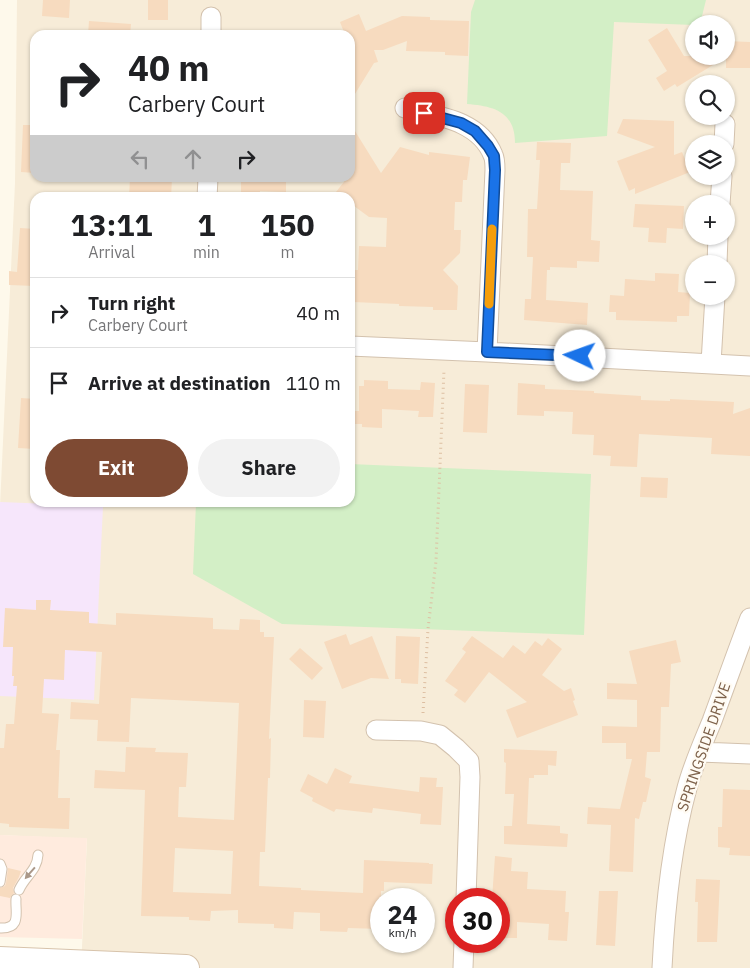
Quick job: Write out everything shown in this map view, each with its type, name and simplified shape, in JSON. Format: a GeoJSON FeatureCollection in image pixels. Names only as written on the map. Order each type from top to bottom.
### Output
{"type":"FeatureCollection","features":[{"type":"Feature","properties":{"kind":"street"},"geometry":{"type":"LineString","coordinates":[[405,108],[461,123],[475,131],[494,156],[487,352]]}},
{"type":"Feature","properties":{"kind":"street"},"geometry":{"type":"LineString","coordinates":[[711,364],[714,305]]}},
{"type":"Feature","properties":{"kind":"street"},"geometry":{"type":"LineString","coordinates":[[355,346],[750,366]]}},
{"type":"Feature","properties":{"kind":"street","name":"SPRINGSIDE DRIVE"},"geometry":{"type":"LineString","coordinates":[[662,968],[670,866],[680,816],[700,752],[750,618]]}},
{"type":"Feature","properties":{"kind":"street"},"geometry":{"type":"LineString","coordinates":[[376,730],[421,731],[440,735],[469,761],[466,888]]}},
{"type":"Feature","properties":{"kind":"street"},"geometry":{"type":"LineString","coordinates":[[700,752],[750,754]]}},
{"type":"Feature","properties":{"kind":"street"},"geometry":{"type":"LineString","coordinates":[[463,968],[464,953]]}},
{"type":"Feature","properties":{"kind":"street"},"geometry":{"type":"LineString","coordinates":[[0,960],[186,968]]}},
{"type":"Feature","properties":{"kind":"lane"},"geometry":{"type":"LineString","coordinates":[[0,928],[8,927],[14,922],[17,915],[16,904],[18,894],[24,880],[36,866],[38,855]]}},
{"type":"Feature","properties":{"kind":"lane"},"geometry":{"type":"LineString","coordinates":[[0,864],[2,869],[0,882]]}},
{"type":"Feature","properties":{"kind":"path"},"geometry":{"type":"LineString","coordinates":[[423,714],[428,629],[436,561],[444,370]]}},
{"type":"Feature","properties":{"kind":"shaded area"},"geometry":{"type":"Polygon","coordinates":[[[17,0],[750,0],[750,968],[81,968],[87,839],[0,835],[0,506],[15,183],[17,0]]]}},
{"type":"Feature","properties":{"kind":"shaded area"},"geometry":{"type":"Polygon","coordinates":[[[0,502],[30,503],[30,507],[103,507],[94,700],[0,696],[0,502]]]}},
{"type":"Feature","properties":{"kind":"shaded area"},"geometry":{"type":"Polygon","coordinates":[[[0,835],[87,838],[82,939],[0,937],[0,835]]]}},
{"type":"Feature","properties":{"kind":"green space"},"geometry":{"type":"Polygon","coordinates":[[[475,0],[706,0],[702,15],[685,15],[685,25],[614,22],[607,136],[515,143],[511,124],[501,113],[494,109],[467,104],[471,12],[475,0]]]}},
{"type":"Feature","properties":{"kind":"green space"},"geometry":{"type":"Polygon","coordinates":[[[355,464],[591,474],[584,635],[282,624],[193,574],[196,507],[355,507],[355,464]]]}},
{"type":"Feature","properties":{"kind":"building"},"geometry":{"type":"Polygon","coordinates":[[[43,0],[70,0],[69,18],[42,16],[43,0]]]}},
{"type":"Feature","properties":{"kind":"building"},"geometry":{"type":"Polygon","coordinates":[[[148,0],[168,0],[168,20],[148,20],[148,0]]]}},
{"type":"Feature","properties":{"kind":"building"},"geometry":{"type":"Polygon","coordinates":[[[359,14],[366,31],[402,16],[430,17],[430,20],[469,21],[468,56],[445,55],[445,52],[406,51],[407,41],[383,50],[374,50],[378,62],[374,63],[355,94],[355,30],[343,30],[340,22],[359,14]]]}},
{"type":"Feature","properties":{"kind":"building"},"geometry":{"type":"Polygon","coordinates":[[[89,21],[131,24],[130,30],[88,30],[89,21]]]}},
{"type":"Feature","properties":{"kind":"building"},"geometry":{"type":"Polygon","coordinates":[[[667,28],[685,56],[685,65],[713,65],[697,75],[685,75],[685,82],[677,87],[675,84],[664,91],[656,78],[667,71],[648,40],[667,28]]]}},
{"type":"Feature","properties":{"kind":"building"},"geometry":{"type":"Polygon","coordinates":[[[735,41],[750,42],[750,68],[726,68],[726,65],[735,65],[735,41]]]}},
{"type":"Feature","properties":{"kind":"building"},"geometry":{"type":"Polygon","coordinates":[[[623,119],[674,121],[674,155],[682,152],[685,160],[685,174],[635,194],[635,188],[629,191],[617,161],[655,147],[617,133],[623,119]]]}},
{"type":"Feature","properties":{"kind":"building"},"geometry":{"type":"Polygon","coordinates":[[[23,125],[30,125],[30,173],[21,172],[23,125]]]}},
{"type":"Feature","properties":{"kind":"building"},"geometry":{"type":"Polygon","coordinates":[[[355,131],[381,173],[400,147],[429,155],[429,152],[470,157],[467,180],[463,180],[462,202],[455,202],[454,230],[461,230],[460,253],[443,270],[458,286],[457,310],[433,310],[433,307],[355,302],[355,270],[358,270],[359,246],[386,247],[387,218],[369,217],[355,207],[355,192],[336,192],[344,182],[355,182],[355,131]]]}},
{"type":"Feature","properties":{"kind":"building"},"geometry":{"type":"Polygon","coordinates":[[[537,142],[571,143],[570,163],[561,163],[560,190],[593,191],[591,240],[600,241],[599,262],[577,261],[577,268],[550,267],[550,270],[547,270],[546,300],[588,303],[587,325],[524,320],[525,299],[531,299],[533,257],[527,257],[528,209],[537,209],[540,160],[536,160],[537,142]]]}},
{"type":"Feature","properties":{"kind":"building"},"geometry":{"type":"Polygon","coordinates":[[[130,182],[172,182],[171,192],[129,192],[130,182]]]}},
{"type":"Feature","properties":{"kind":"building"},"geometry":{"type":"Polygon","coordinates":[[[241,182],[286,182],[286,192],[241,192],[241,182]]]}},
{"type":"Feature","properties":{"kind":"building"},"geometry":{"type":"Polygon","coordinates":[[[635,204],[684,206],[683,229],[667,228],[666,243],[648,242],[649,228],[633,227],[635,204]]]}},
{"type":"Feature","properties":{"kind":"building"},"geometry":{"type":"Polygon","coordinates":[[[20,228],[30,229],[30,286],[9,285],[9,271],[17,272],[20,228]]]}},
{"type":"Feature","properties":{"kind":"building"},"geometry":{"type":"Polygon","coordinates":[[[655,273],[679,274],[678,292],[685,293],[685,305],[689,305],[689,316],[677,316],[677,322],[616,320],[616,312],[609,312],[610,295],[624,296],[625,279],[655,281],[655,273]]]}},
{"type":"Feature","properties":{"kind":"building"},"geometry":{"type":"Polygon","coordinates":[[[364,380],[388,381],[388,389],[420,390],[421,382],[435,383],[433,417],[418,417],[419,411],[382,409],[382,428],[362,427],[362,424],[355,424],[355,411],[359,411],[359,386],[364,386],[364,380]]]}},
{"type":"Feature","properties":{"kind":"building"},"geometry":{"type":"Polygon","coordinates":[[[518,383],[545,385],[545,389],[594,391],[594,393],[641,396],[641,400],[670,401],[670,399],[734,402],[733,414],[750,408],[750,456],[711,454],[712,438],[639,434],[637,467],[610,466],[611,456],[593,455],[594,435],[572,434],[573,412],[544,411],[544,416],[517,415],[518,383]]]}},
{"type":"Feature","properties":{"kind":"building"},"geometry":{"type":"Polygon","coordinates":[[[465,384],[489,385],[487,433],[463,432],[465,384]]]}},
{"type":"Feature","properties":{"kind":"building"},"geometry":{"type":"Polygon","coordinates":[[[21,398],[30,399],[30,449],[18,448],[21,398]]]}},
{"type":"Feature","properties":{"kind":"building"},"geometry":{"type":"Polygon","coordinates":[[[641,477],[668,478],[667,498],[640,497],[641,477]]]}},
{"type":"Feature","properties":{"kind":"building"},"geometry":{"type":"Polygon","coordinates":[[[36,600],[51,600],[50,610],[89,612],[89,623],[116,625],[116,613],[213,618],[213,629],[239,630],[240,619],[260,620],[260,632],[264,632],[264,637],[274,637],[269,739],[271,738],[270,778],[268,778],[265,852],[260,852],[259,886],[363,893],[364,860],[433,864],[432,884],[384,882],[384,888],[370,888],[370,929],[348,928],[347,932],[320,931],[320,913],[294,912],[293,929],[274,928],[274,924],[238,923],[238,910],[211,911],[210,921],[189,920],[189,917],[141,916],[145,790],[94,788],[95,770],[125,772],[126,747],[156,748],[155,752],[188,753],[186,787],[179,787],[178,817],[234,820],[239,703],[131,698],[129,742],[97,741],[98,720],[70,719],[71,702],[99,704],[102,652],[65,650],[64,680],[44,679],[42,713],[59,714],[56,750],[60,750],[58,798],[70,798],[69,829],[9,827],[9,824],[0,823],[0,748],[4,748],[6,724],[14,724],[17,686],[13,686],[13,647],[3,647],[5,608],[36,610],[36,600]],[[175,848],[173,892],[231,894],[233,851],[175,848]]]}},
{"type":"Feature","properties":{"kind":"building"},"geometry":{"type":"Polygon","coordinates":[[[346,634],[350,645],[372,636],[389,679],[371,678],[342,689],[324,642],[346,634]]]}},
{"type":"Feature","properties":{"kind":"building"},"geometry":{"type":"Polygon","coordinates":[[[396,636],[420,637],[418,684],[401,683],[401,679],[395,679],[396,636]]]}},
{"type":"Feature","properties":{"kind":"building"},"geometry":{"type":"Polygon","coordinates":[[[472,636],[503,658],[513,645],[525,654],[535,641],[542,646],[548,638],[562,649],[542,675],[564,691],[571,688],[578,715],[517,738],[506,710],[527,702],[489,672],[465,703],[454,695],[458,690],[445,681],[466,652],[462,649],[472,636]]]}},
{"type":"Feature","properties":{"kind":"building"},"geometry":{"type":"Polygon","coordinates":[[[676,640],[681,662],[671,664],[669,707],[661,707],[660,752],[647,752],[645,777],[651,779],[646,802],[643,802],[639,819],[635,818],[633,872],[609,871],[611,825],[587,824],[588,807],[620,809],[632,759],[626,759],[626,743],[602,743],[602,726],[637,727],[637,700],[607,699],[607,683],[637,684],[629,651],[676,640]]]}},
{"type":"Feature","properties":{"kind":"building"},"geometry":{"type":"Polygon","coordinates":[[[300,648],[323,668],[312,680],[289,659],[300,648]]]}},
{"type":"Feature","properties":{"kind":"building"},"geometry":{"type":"Polygon","coordinates":[[[304,700],[326,701],[324,738],[303,737],[304,700]]]}},
{"type":"Feature","properties":{"kind":"building"},"geometry":{"type":"Polygon","coordinates":[[[504,749],[557,751],[556,766],[548,765],[548,775],[534,775],[534,778],[529,778],[527,824],[560,826],[560,833],[568,834],[567,847],[504,844],[504,826],[512,826],[514,794],[505,794],[506,763],[504,762],[504,749]]]}},
{"type":"Feature","properties":{"kind":"building"},"geometry":{"type":"Polygon","coordinates":[[[335,768],[352,776],[349,783],[419,792],[420,777],[437,778],[436,787],[443,787],[441,825],[420,824],[421,814],[373,808],[372,813],[336,809],[334,812],[312,801],[313,798],[300,791],[308,774],[327,784],[335,768]]]}},
{"type":"Feature","properties":{"kind":"building"},"geometry":{"type":"Polygon","coordinates":[[[723,789],[750,790],[750,856],[729,855],[730,848],[718,847],[718,827],[722,827],[723,789]]]}},
{"type":"Feature","properties":{"kind":"building"},"geometry":{"type":"Polygon","coordinates":[[[495,856],[512,858],[511,871],[528,872],[527,889],[566,891],[565,912],[569,912],[567,941],[548,940],[549,924],[517,922],[517,938],[510,938],[510,888],[493,888],[495,856]]]}},
{"type":"Feature","properties":{"kind":"building"},"geometry":{"type":"Polygon","coordinates":[[[8,868],[21,871],[13,888],[14,893],[10,898],[0,896],[0,888],[5,886],[6,883],[8,868]]]}},
{"type":"Feature","properties":{"kind":"building"},"geometry":{"type":"Polygon","coordinates":[[[696,879],[720,880],[717,942],[697,942],[698,902],[695,902],[696,879]]]}},
{"type":"Feature","properties":{"kind":"building"},"geometry":{"type":"Polygon","coordinates":[[[599,891],[618,891],[615,946],[596,945],[599,891]]]}},
{"type":"Feature","properties":{"kind":"slow traffic"},"geometry":{"type":"LineString","coordinates":[[489,304],[492,229]]}},
{"type":"Feature","properties":{"kind":"route"},"geometry":{"type":"LineString","coordinates":[[424,113],[461,123],[475,131],[494,156],[487,352],[580,356]]}}]}
